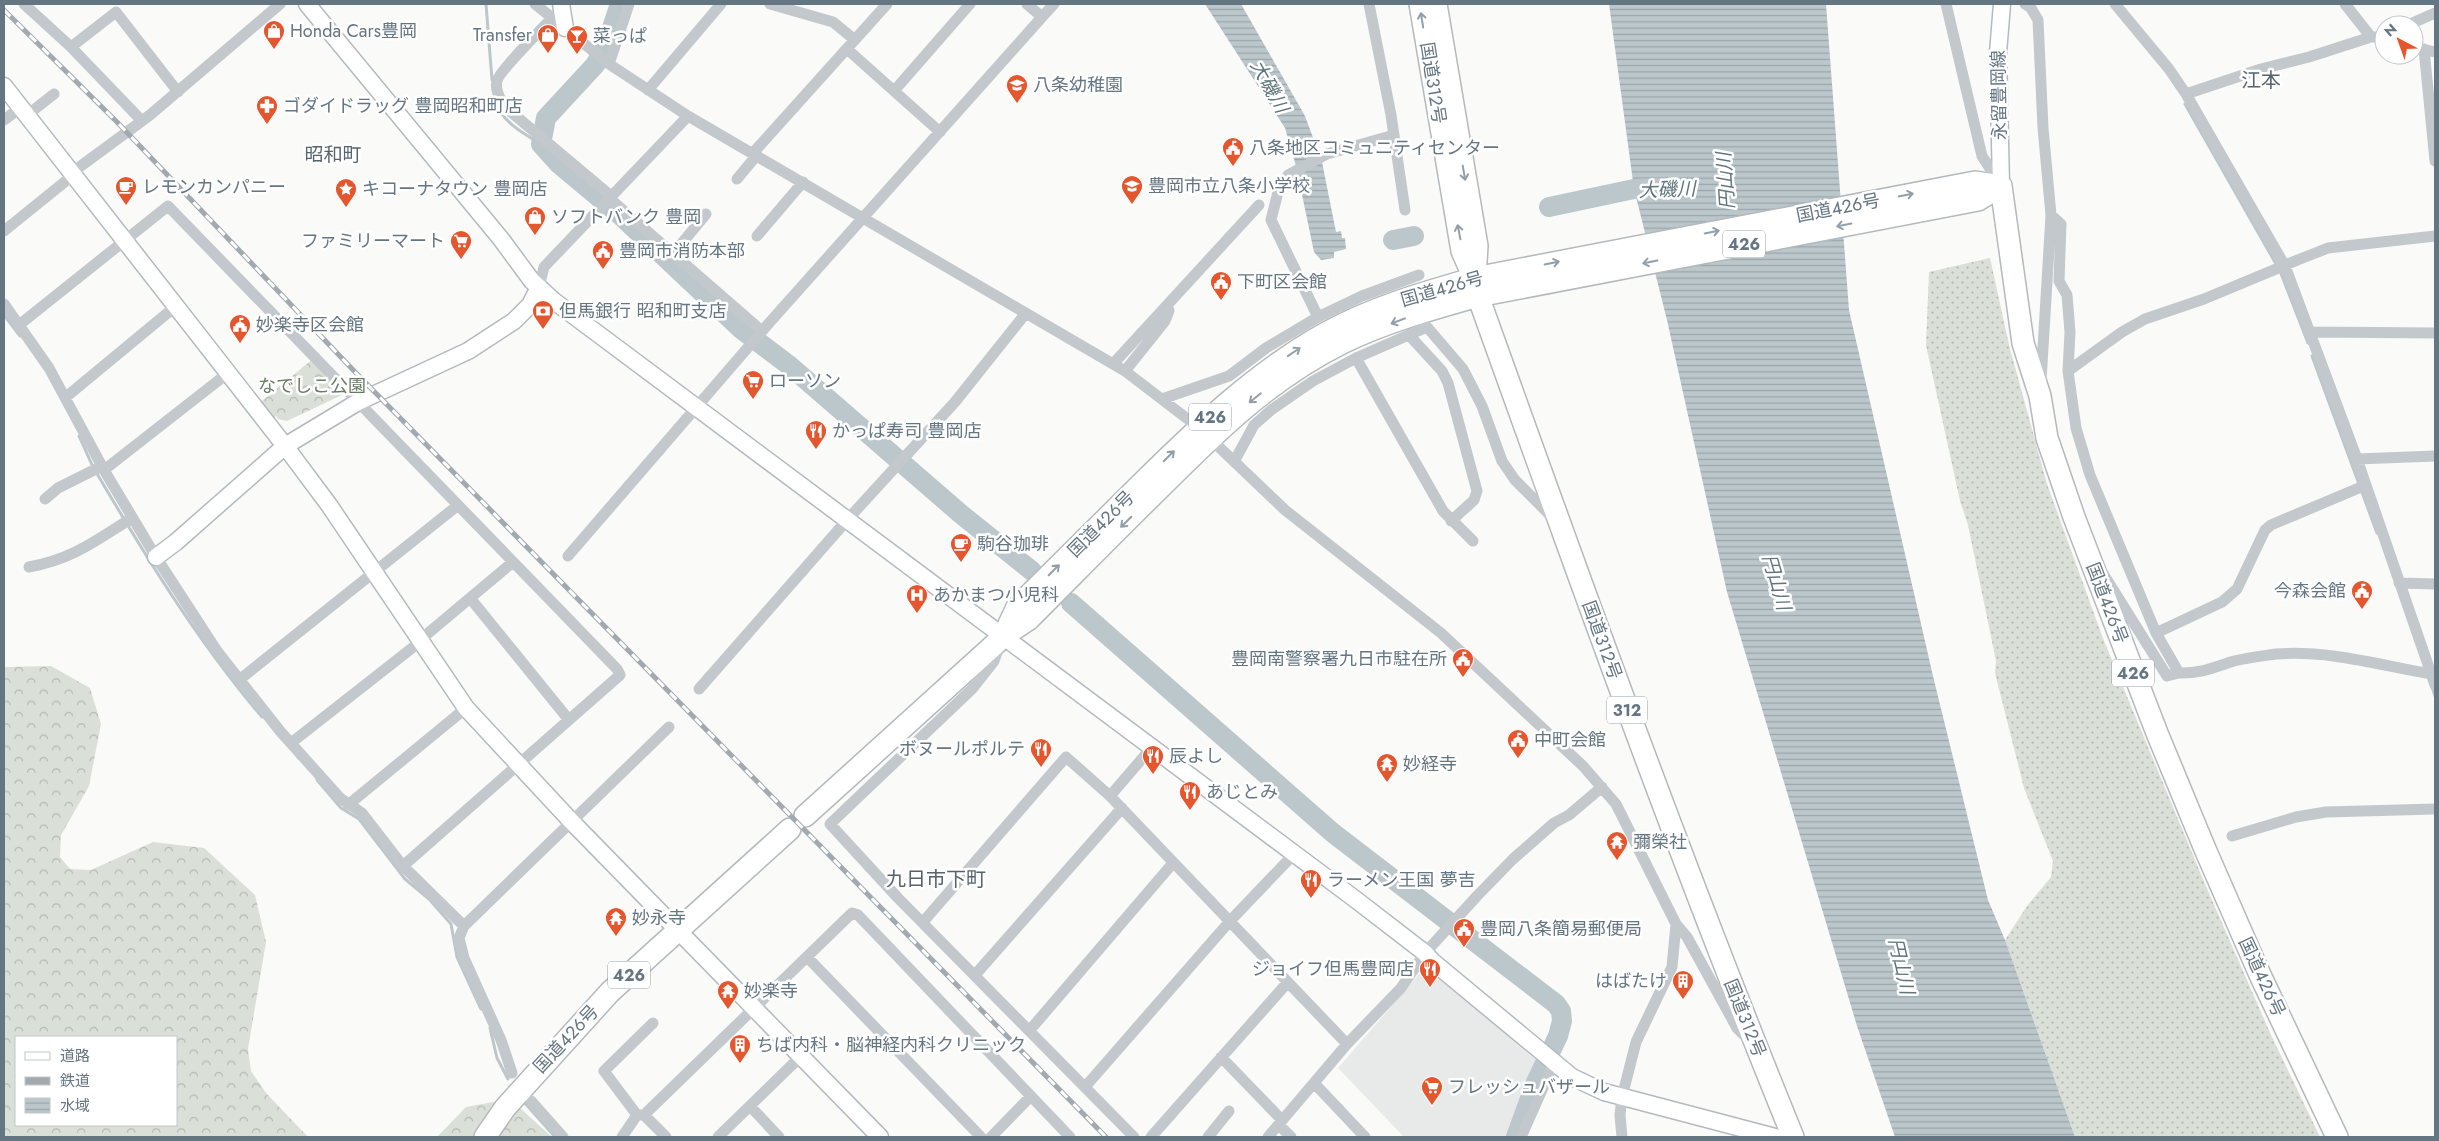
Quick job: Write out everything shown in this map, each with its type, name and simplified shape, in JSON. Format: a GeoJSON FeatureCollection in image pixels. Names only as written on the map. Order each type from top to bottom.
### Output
{"type":"FeatureCollection","features":[{"type":"Feature","properties":{"kind":"highway","name":"国道312号"},"geometry":{"type":"LineString","coordinates":[[1420,4],[1462,251],[1667,819],[1793,1137]]}},
{"type":"Feature","properties":{"kind":"highway","name":"国道312号"},"geometry":{"type":"LineString","coordinates":[[1436,4],[1477,246],[1476,287]]}},
{"type":"Feature","properties":{"kind":"highway","name":"国道426号"},"geometry":{"type":"LineString","coordinates":[[486,1137],[505,1108],[574,1029],[677,929],[1004,636],[1017,607],[1204,433],[1235,394],[1301,348],[1372,311],[1416,304],[1507,280],[2001,186],[2024,344],[2040,396],[2047,438],[2093,568],[2205,849],[2262,977],[2337,1137]]}},
{"type":"Feature","properties":{"kind":"street"},"geometry":{"type":"LineString","coordinates":[[24,4],[71,47],[142,121]]}},
{"type":"Feature","properties":{"kind":"street"},"geometry":{"type":"LineString","coordinates":[[4,231],[71,175],[178,92],[280,4]]}},
{"type":"Feature","properties":{"kind":"street"},"geometry":{"type":"LineString","coordinates":[[307,4],[539,287],[1295,853],[1425,953],[1432,961],[1572,1077],[1604,1092],[1774,1137]]}},
{"type":"Feature","properties":{"kind":"street"},"geometry":{"type":"LineString","coordinates":[[535,4],[609,64],[688,116],[1125,371],[1204,433],[1293,516],[1441,633],[1530,715],[1602,787],[1616,804],[1676,924],[1687,937],[1737,1028],[1757,1049]]}},
{"type":"Feature","properties":{"kind":"street"},"geometry":{"type":"LineString","coordinates":[[561,4],[559,23],[498,77],[497,82],[502,102],[762,331]]}},
{"type":"Feature","properties":{"kind":"street"},"geometry":{"type":"LineString","coordinates":[[609,64],[629,4]]}},
{"type":"Feature","properties":{"kind":"street"},"geometry":{"type":"LineString","coordinates":[[648,90],[721,4]]}},
{"type":"Feature","properties":{"kind":"street"},"geometry":{"type":"LineString","coordinates":[[770,4],[833,22],[894,91],[940,132]]}},
{"type":"Feature","properties":{"kind":"street"},"geometry":{"type":"LineString","coordinates":[[738,179],[755,154],[888,4]]}},
{"type":"Feature","properties":{"kind":"street"},"geometry":{"type":"LineString","coordinates":[[894,91],[970,4]]}},
{"type":"Feature","properties":{"kind":"street"},"geometry":{"type":"LineString","coordinates":[[1027,4],[1042,18]]}},
{"type":"Feature","properties":{"kind":"street"},"geometry":{"type":"LineString","coordinates":[[568,556],[762,331],[1054,4]]}},
{"type":"Feature","properties":{"kind":"street"},"geometry":{"type":"LineString","coordinates":[[1369,4],[1394,135],[1405,210]]}},
{"type":"Feature","properties":{"kind":"street"},"geometry":{"type":"LineString","coordinates":[[1946,4],[1982,156],[2001,186]]}},
{"type":"Feature","properties":{"kind":"street","name":"永留豊岡線"},"geometry":{"type":"LineString","coordinates":[[2001,186],[1998,53],[2002,4]]}},
{"type":"Feature","properties":{"kind":"street"},"geometry":{"type":"LineString","coordinates":[[2115,4],[2186,94],[2284,266],[2311,332],[2357,459],[2433,680]]}},
{"type":"Feature","properties":{"kind":"street"},"geometry":{"type":"LineString","coordinates":[[2186,94],[2261,69],[2309,57],[2371,37],[2345,4]]}},
{"type":"Feature","properties":{"kind":"street"},"geometry":{"type":"LineString","coordinates":[[2030,5],[2038,20],[2043,128],[2051,214],[2040,396]]}},
{"type":"Feature","properties":{"kind":"street"},"geometry":{"type":"LineString","coordinates":[[71,47],[116,12],[178,92]]}},
{"type":"Feature","properties":{"kind":"street"},"geometry":{"type":"LineString","coordinates":[[2424,49],[2435,161]]}},
{"type":"Feature","properties":{"kind":"street"},"geometry":{"type":"LineString","coordinates":[[4,86],[71,175],[125,240],[285,446],[374,572],[466,708],[518,766],[753,1010],[880,1137]]}},
{"type":"Feature","properties":{"kind":"street"},"geometry":{"type":"LineString","coordinates":[[4,120],[23,112],[54,94]]}},
{"type":"Feature","properties":{"kind":"street"},"geometry":{"type":"LineString","coordinates":[[156,557],[176,542],[285,446],[358,402],[468,351],[514,321],[530,305],[539,287],[544,267],[688,116]]}},
{"type":"Feature","properties":{"kind":"street"},"geometry":{"type":"LineString","coordinates":[[1318,316],[1271,220],[1278,192],[1288,175],[1326,154],[1394,135]]}},
{"type":"Feature","properties":{"kind":"street"},"geometry":{"type":"LineString","coordinates":[[757,236],[803,182]]}},
{"type":"Feature","properties":{"kind":"street"},"geometry":{"type":"LineString","coordinates":[[1114,364],[1259,205]]}},
{"type":"Feature","properties":{"kind":"street"},"geometry":{"type":"LineString","coordinates":[[19,325],[168,206],[620,675],[403,866]]}},
{"type":"Feature","properties":{"kind":"street"},"geometry":{"type":"LineString","coordinates":[[673,254],[706,214]]}},
{"type":"Feature","properties":{"kind":"street"},"geometry":{"type":"LineString","coordinates":[[2051,214],[2061,224],[2059,281],[2067,295],[2070,332],[2068,371],[2076,428],[2090,475],[2156,633],[2178,673]]}},
{"type":"Feature","properties":{"kind":"street"},"geometry":{"type":"LineString","coordinates":[[2068,371],[2122,332],[2145,319],[2204,299],[2328,248],[2435,236]]}},
{"type":"Feature","properties":{"kind":"street"},"geometry":{"type":"LineString","coordinates":[[1409,335],[1416,304],[1419,275]]}},
{"type":"Feature","properties":{"kind":"street"},"geometry":{"type":"LineString","coordinates":[[4,304],[49,368],[132,518],[217,652],[291,743],[340,798],[362,813],[403,866],[464,926]]}},
{"type":"Feature","properties":{"kind":"street"},"geometry":{"type":"LineString","coordinates":[[1162,399],[1229,376],[1266,348],[1318,316],[1416,304]]}},
{"type":"Feature","properties":{"kind":"street"},"geometry":{"type":"LineString","coordinates":[[1416,304],[1463,369],[1482,406],[1502,461],[1515,480],[1559,524]]}},
{"type":"Feature","properties":{"kind":"street"},"geometry":{"type":"LineString","coordinates":[[66,397],[176,306]]}},
{"type":"Feature","properties":{"kind":"street"},"geometry":{"type":"LineString","coordinates":[[1125,371],[1165,321],[1169,311],[1168,306]]}},
{"type":"Feature","properties":{"kind":"street"},"geometry":{"type":"LineString","coordinates":[[699,689],[848,519],[955,402],[1012,334],[1026,313]]}},
{"type":"Feature","properties":{"kind":"street"},"geometry":{"type":"LineString","coordinates":[[2311,332],[2435,333]]}},
{"type":"Feature","properties":{"kind":"street"},"geometry":{"type":"LineString","coordinates":[[1235,460],[1254,425],[1271,410],[1313,381],[1356,358],[1409,335]]}},
{"type":"Feature","properties":{"kind":"street"},"geometry":{"type":"LineString","coordinates":[[1409,335],[1442,371],[1445,377],[1456,409],[1477,491],[1474,500],[1450,521]]}},
{"type":"Feature","properties":{"kind":"street"},"geometry":{"type":"LineString","coordinates":[[1356,358],[1442,511],[1450,521],[1474,541]]}},
{"type":"Feature","properties":{"kind":"street"},"geometry":{"type":"LineString","coordinates":[[45,499],[58,488],[103,468],[228,373]]}},
{"type":"Feature","properties":{"kind":"street"},"geometry":{"type":"LineString","coordinates":[[2357,459],[2435,456]]}},
{"type":"Feature","properties":{"kind":"street"},"geometry":{"type":"LineString","coordinates":[[2156,633],[2222,602],[2237,589],[2265,530],[2271,525],[2366,485]]}},
{"type":"Feature","properties":{"kind":"street"},"geometry":{"type":"LineString","coordinates":[[239,680],[457,506]]}},
{"type":"Feature","properties":{"kind":"street"},"geometry":{"type":"LineString","coordinates":[[29,567],[50,563],[77,553],[132,518]]}},
{"type":"Feature","properties":{"kind":"street"},"geometry":{"type":"LineString","coordinates":[[291,743],[420,640],[513,562]]}},
{"type":"Feature","properties":{"kind":"street"},"geometry":{"type":"LineString","coordinates":[[2093,568],[2104,573],[2167,676],[2203,671],[2236,660],[2276,654],[2301,654],[2332,655],[2433,680]]}},
{"type":"Feature","properties":{"kind":"street"},"geometry":{"type":"LineString","coordinates":[[2400,582],[2435,584]]}},
{"type":"Feature","properties":{"kind":"street"},"geometry":{"type":"LineString","coordinates":[[470,598],[569,720]]}},
{"type":"Feature","properties":{"kind":"street"},"geometry":{"type":"LineString","coordinates":[[1004,636],[994,661],[972,689],[830,824],[923,922],[1134,1137]]}},
{"type":"Feature","properties":{"kind":"street"},"geometry":{"type":"LineString","coordinates":[[348,805],[466,708]]}},
{"type":"Feature","properties":{"kind":"street"},"geometry":{"type":"LineString","coordinates":[[512,1074],[501,1040],[464,958],[459,938],[464,926],[669,727]]}},
{"type":"Feature","properties":{"kind":"street"},"geometry":{"type":"LineString","coordinates":[[1110,796],[1153,746]]}},
{"type":"Feature","properties":{"kind":"street"},"geometry":{"type":"LineString","coordinates":[[923,922],[1066,757],[1122,808],[1347,1044]]}},
{"type":"Feature","properties":{"kind":"street"},"geometry":{"type":"LineString","coordinates":[[1268,1137],[1347,1044],[1401,988],[1425,953],[1513,859],[1554,823],[1569,815],[1602,787]]}},
{"type":"Feature","properties":{"kind":"street"},"geometry":{"type":"LineString","coordinates":[[975,975],[1122,808]]}},
{"type":"Feature","properties":{"kind":"street"},"geometry":{"type":"LineString","coordinates":[[2232,836],[2296,817],[2326,812],[2435,808]]}},
{"type":"Feature","properties":{"kind":"street"},"geometry":{"type":"LineString","coordinates":[[1085,1087],[1230,921],[1295,853]]}},
{"type":"Feature","properties":{"kind":"street"},"geometry":{"type":"LineString","coordinates":[[1030,1030],[1173,863]]}},
{"type":"Feature","properties":{"kind":"street"},"geometry":{"type":"LineString","coordinates":[[622,1137],[641,1115],[753,1010],[852,913],[858,914],[1070,1137]]}},
{"type":"Feature","properties":{"kind":"street"},"geometry":{"type":"LineString","coordinates":[[1622,1137],[1620,1115],[1622,1097],[1636,1042],[1672,967],[1676,924]]}},
{"type":"Feature","properties":{"kind":"street"},"geometry":{"type":"LineString","coordinates":[[807,957],[981,1137]]}},
{"type":"Feature","properties":{"kind":"street"},"geometry":{"type":"LineString","coordinates":[[1151,1137],[1288,982]]}},
{"type":"Feature","properties":{"kind":"street"},"geometry":{"type":"LineString","coordinates":[[653,1023],[604,1071],[641,1115],[666,1137]]}},
{"type":"Feature","properties":{"kind":"street"},"geometry":{"type":"LineString","coordinates":[[718,1137],[800,1057]]}},
{"type":"Feature","properties":{"kind":"street"},"geometry":{"type":"LineString","coordinates":[[1221,1057],[1280,1122],[1291,1137]]}},
{"type":"Feature","properties":{"kind":"street"},"geometry":{"type":"LineString","coordinates":[[1522,1137],[1549,1059]]}},
{"type":"Feature","properties":{"kind":"street"},"geometry":{"type":"LineString","coordinates":[[1314,1084],[1365,1137]]}},
{"type":"Feature","properties":{"kind":"street"},"geometry":{"type":"LineString","coordinates":[[992,1137],[1030,1097]]}},
{"type":"Feature","properties":{"kind":"street"},"geometry":{"type":"LineString","coordinates":[[531,1101],[563,1137]]}},
{"type":"Feature","properties":{"kind":"street"},"geometry":{"type":"LineString","coordinates":[[750,1106],[779,1137]]}},
{"type":"Feature","properties":{"kind":"street"},"geometry":{"type":"LineString","coordinates":[[1208,1137],[1229,1111]]}},
{"type":"Feature","properties":{"kind":"shaded area"},"geometry":{"type":"Polygon","coordinates":[[[1426,966],[1539,1063],[1512,1137],[1404,1137],[1338,1068],[1426,966]]]}},
{"type":"Feature","properties":{"kind":"green space"},"geometry":{"type":"Polygon","coordinates":[[[1990,258],[2009,345],[2047,484],[2104,641],[2205,884],[2271,1035],[2320,1137],[2075,1137],[2005,940],[2027,906],[2051,877],[2053,861],[2024,788],[1995,673],[1996,661],[1968,525],[1960,501],[1926,345],[1929,272],[1990,258]]]}},
{"type":"Feature","properties":{"kind":"green space","name":"なでしこ公園"},"geometry":{"type":"Polygon","coordinates":[[[314,358],[343,389],[342,395],[287,421],[278,419],[276,416],[272,419],[261,405],[262,401],[314,358]]]}},
{"type":"Feature","properties":{"kind":"green space"},"geometry":{"type":"Polygon","coordinates":[[[51,666],[90,688],[101,724],[89,786],[61,835],[60,857],[70,869],[91,870],[153,842],[204,848],[255,895],[266,942],[248,1049],[251,1071],[266,1093],[308,1137],[4,1137],[4,667],[51,666]]]}},
{"type":"Feature","properties":{"kind":"green space"},"geometry":{"type":"Polygon","coordinates":[[[510,1099],[552,1137],[437,1137],[466,1107],[510,1099]]]}},
{"type":"Feature","properties":{"kind":"water"},"geometry":{"type":"Polygon","coordinates":[[[1205,4],[1241,4],[1305,116],[1322,162],[1336,232],[1341,231],[1342,238],[1345,238],[1346,249],[1334,252],[1334,258],[1321,260],[1314,252],[1296,166],[1285,128],[1205,4]]]}},
{"type":"Feature","properties":{"kind":"water","name":"円山川"},"geometry":{"type":"Polygon","coordinates":[[[1609,4],[1826,4],[1849,310],[1933,676],[1988,900],[2005,940],[2075,1137],[1895,1137],[1857,1026],[1727,592],[1667,320],[1634,189],[1609,4]]]}},
{"type":"Feature","properties":{"kind":"waterway"},"geometry":{"type":"LineString","coordinates":[[486,4],[492,80]]}},
{"type":"Feature","properties":{"kind":"waterway"},"geometry":{"type":"LineString","coordinates":[[620,4],[606,46],[595,65],[546,118],[541,144],[559,164],[619,214],[741,329],[790,366],[962,515],[1032,571]]}},
{"type":"Feature","properties":{"kind":"waterway"},"geometry":{"type":"LineString","coordinates":[[495,99],[497,107],[513,126],[541,144]]}},
{"type":"Feature","properties":{"kind":"waterway"},"geometry":{"type":"LineString","coordinates":[[2185,104],[2280,271],[2308,343]]}},
{"type":"Feature","properties":{"kind":"waterway","name":"大磯川"},"geometry":{"type":"LineString","coordinates":[[1549,207],[1634,189],[1660,188]]}},
{"type":"Feature","properties":{"kind":"waterway","name":"大磯川"},"geometry":{"type":"LineString","coordinates":[[1393,240],[1414,236]]}},
{"type":"Feature","properties":{"kind":"waterway"},"geometry":{"type":"LineString","coordinates":[[4,315],[20,336]]}},
{"type":"Feature","properties":{"kind":"waterway"},"geometry":{"type":"LineString","coordinates":[[2312,356],[2377,533]]}},
{"type":"Feature","properties":{"kind":"waterway"},"geometry":{"type":"LineString","coordinates":[[79,436],[93,467]]}},
{"type":"Feature","properties":{"kind":"waterway"},"geometry":{"type":"LineString","coordinates":[[96,472],[134,536],[195,629],[262,717]]}},
{"type":"Feature","properties":{"kind":"waterway"},"geometry":{"type":"LineString","coordinates":[[1071,603],[1333,833],[1556,1004],[1561,1011],[1562,1021],[1558,1036],[1536,1082],[1516,1137]]}},
{"type":"Feature","properties":{"kind":"waterway"},"geometry":{"type":"LineString","coordinates":[[2432,687],[2435,696]]}},
{"type":"Feature","properties":{"kind":"waterway"},"geometry":{"type":"LineString","coordinates":[[317,780],[341,808],[359,819],[405,879],[429,899],[451,924],[457,957],[481,1009]]}},
{"type":"Feature","properties":{"kind":"waterway"},"geometry":{"type":"LineString","coordinates":[[490,1028],[497,1058],[508,1079]]}},
{"type":"Feature","properties":{"kind":"waterway"},"geometry":{"type":"LineString","coordinates":[[524,1102],[555,1137]]}},
{"type":"Feature","properties":{"kind":"railway"},"geometry":{"type":"LineString","coordinates":[[4,10],[117,122],[357,374],[1106,1137]]}},
{"type":"Feature","properties":{"kind":"place","name":"Honda Cars豊岡"},"geometry":{"type":"Point","coordinates":[274,50]}},
{"type":"Feature","properties":{"kind":"place","name":"Transfer"},"geometry":{"type":"Point","coordinates":[548,54]}},
{"type":"Feature","properties":{"kind":"place","name":"菜っぱ"},"geometry":{"type":"Point","coordinates":[577,55]}},
{"type":"Feature","properties":{"kind":"place","name":"八条幼稚園"},"geometry":{"type":"Point","coordinates":[1017,104]}},
{"type":"Feature","properties":{"kind":"place","name":"ゴダイドラッグ 豊岡昭和町店"},"geometry":{"type":"Point","coordinates":[267,125]}},
{"type":"Feature","properties":{"kind":"place","name":"八条地区コミュニティセンター"},"geometry":{"type":"Point","coordinates":[1233,167]}},
{"type":"Feature","properties":{"kind":"place","name":"豊岡市立八条小学校"},"geometry":{"type":"Point","coordinates":[1132,205]}},
{"type":"Feature","properties":{"kind":"place","name":"レモンカンパニー"},"geometry":{"type":"Point","coordinates":[126,206]}},
{"type":"Feature","properties":{"kind":"place","name":"キコーナタウン 豊岡店"},"geometry":{"type":"Point","coordinates":[346,208]}},
{"type":"Feature","properties":{"kind":"place","name":"ソフトバンク 豊岡"},"geometry":{"type":"Point","coordinates":[535,236]}},
{"type":"Feature","properties":{"kind":"place","name":"ファミリーマート"},"geometry":{"type":"Point","coordinates":[461,260]}},
{"type":"Feature","properties":{"kind":"place","name":"豊岡市消防本部"},"geometry":{"type":"Point","coordinates":[603,270]}},
{"type":"Feature","properties":{"kind":"place","name":"下町区会館"},"geometry":{"type":"Point","coordinates":[1221,301]}},
{"type":"Feature","properties":{"kind":"place","name":"但馬銀行 昭和町支店"},"geometry":{"type":"Point","coordinates":[543,330]}},
{"type":"Feature","properties":{"kind":"place","name":"妙楽寺区会館"},"geometry":{"type":"Point","coordinates":[240,344]}},
{"type":"Feature","properties":{"kind":"place","name":"ローソン"},"geometry":{"type":"Point","coordinates":[753,400]}},
{"type":"Feature","properties":{"kind":"place","name":"かっぱ寿司 豊岡店"},"geometry":{"type":"Point","coordinates":[816,450]}},
{"type":"Feature","properties":{"kind":"place","name":"駒谷珈琲"},"geometry":{"type":"Point","coordinates":[961,563]}},
{"type":"Feature","properties":{"kind":"place","name":"今森会館"},"geometry":{"type":"Point","coordinates":[2362,610]}},
{"type":"Feature","properties":{"kind":"place","name":"あかまつ小児科"},"geometry":{"type":"Point","coordinates":[917,614]}},
{"type":"Feature","properties":{"kind":"place","name":"豊岡南警察署九日市駐在所"},"geometry":{"type":"Point","coordinates":[1463,678]}},
{"type":"Feature","properties":{"kind":"place","name":"中町会館"},"geometry":{"type":"Point","coordinates":[1518,759]}},
{"type":"Feature","properties":{"kind":"place","name":"ボヌールポルテ"},"geometry":{"type":"Point","coordinates":[1041,768]}},
{"type":"Feature","properties":{"kind":"place","name":"辰よし"},"geometry":{"type":"Point","coordinates":[1153,775]}},
{"type":"Feature","properties":{"kind":"place","name":"妙経寺"},"geometry":{"type":"Point","coordinates":[1387,783]}},
{"type":"Feature","properties":{"kind":"place","name":"あじとみ"},"geometry":{"type":"Point","coordinates":[1190,811]}},
{"type":"Feature","properties":{"kind":"place","name":"彌榮社"},"geometry":{"type":"Point","coordinates":[1617,861]}},
{"type":"Feature","properties":{"kind":"place","name":"ラーメン王国 夢吉"},"geometry":{"type":"Point","coordinates":[1311,899]}},
{"type":"Feature","properties":{"kind":"place","name":"妙永寺"},"geometry":{"type":"Point","coordinates":[616,937]}},
{"type":"Feature","properties":{"kind":"place","name":"豊岡八条簡易郵便局"},"geometry":{"type":"Point","coordinates":[1464,948]}},
{"type":"Feature","properties":{"kind":"place","name":"ジョイフ但馬豊岡店"},"geometry":{"type":"Point","coordinates":[1430,988]}},
{"type":"Feature","properties":{"kind":"place","name":"はばたけ"},"geometry":{"type":"Point","coordinates":[1683,1000]}},
{"type":"Feature","properties":{"kind":"place","name":"妙楽寺"},"geometry":{"type":"Point","coordinates":[728,1010]}},
{"type":"Feature","properties":{"kind":"place","name":"ちば内科・脳神経内科クリニック"},"geometry":{"type":"Point","coordinates":[740,1064]}},
{"type":"Feature","properties":{"kind":"place","name":"フレッシュバザール"},"geometry":{"type":"Point","coordinates":[1432,1106]}},
{"type":"Feature","properties":{"kind":"district","name":"江本"},"geometry":{"type":"Point","coordinates":[2261,80]}},
{"type":"Feature","properties":{"kind":"district","name":"昭和町"},"geometry":{"type":"Point","coordinates":[333,154]}},
{"type":"Feature","properties":{"kind":"district","name":"九日市下町"},"geometry":{"type":"Point","coordinates":[936,879]}}]}
